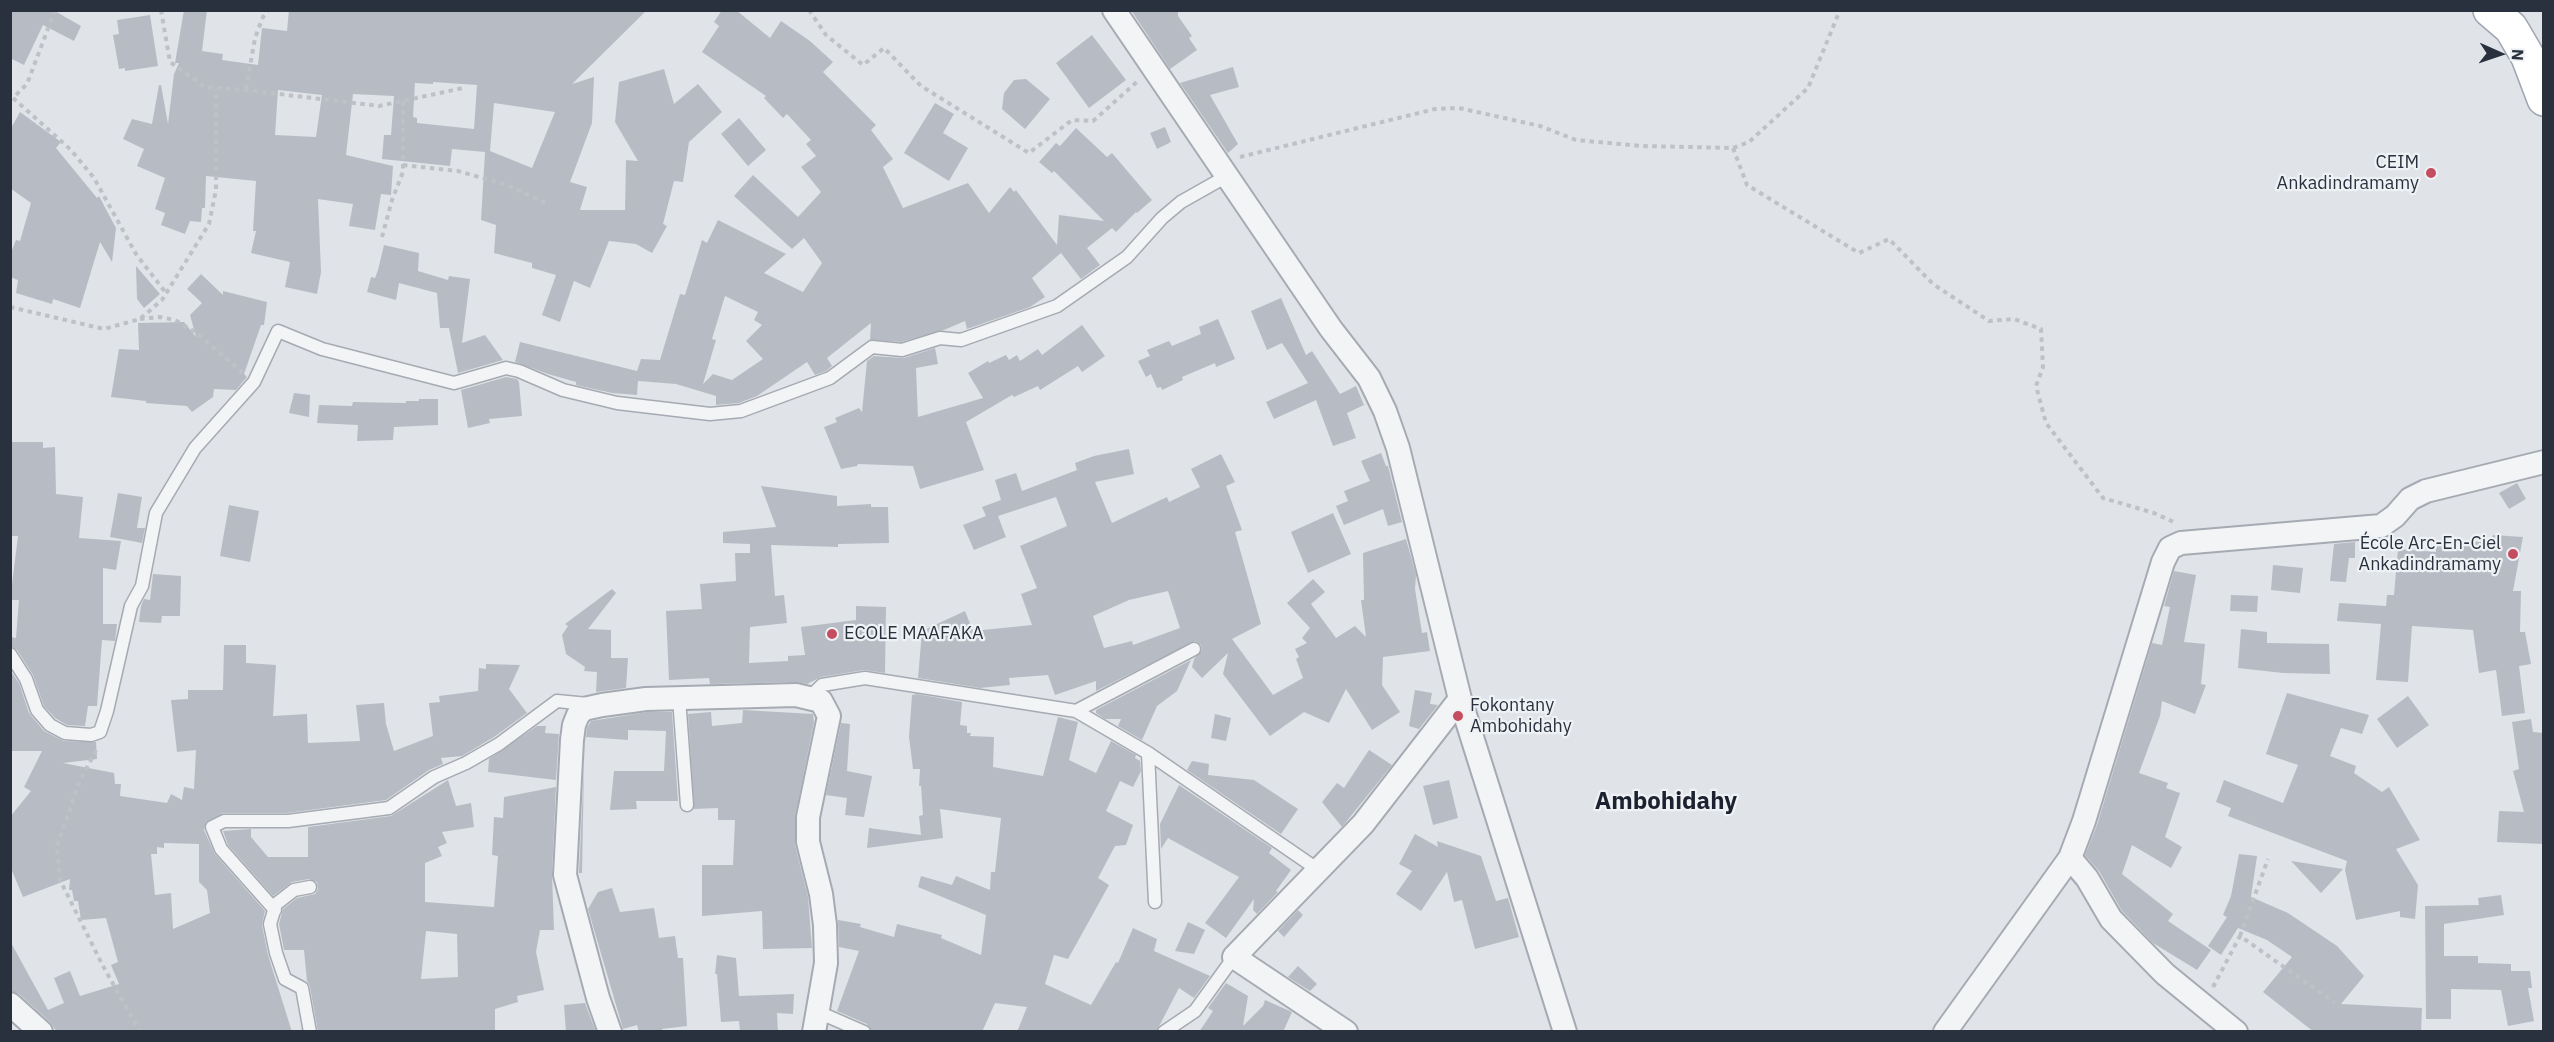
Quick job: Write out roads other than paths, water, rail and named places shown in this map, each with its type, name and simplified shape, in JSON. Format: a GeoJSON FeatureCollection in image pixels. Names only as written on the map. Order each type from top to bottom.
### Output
{"type":"FeatureCollection","features":[{"type":"Feature","properties":{"kind":"main road"},"geometry":{"type":"LineString","coordinates":[[2490,10],[2511,28],[2528,57],[2544,99]]}},
{"type":"Feature","properties":{"kind":"street"},"geometry":{"type":"LineString","coordinates":[[1114,10],[1324,319],[1369,378],[1385,411],[1398,448],[1460,699],[1565,1032]]}},
{"type":"Feature","properties":{"kind":"street"},"geometry":{"type":"LineString","coordinates":[[1945,1032],[2070,858],[2084,821],[2163,562],[2170,548],[2181,543],[2209,540],[2381,526],[2395,516],[2410,499],[2426,491],[2544,462]]}},
{"type":"Feature","properties":{"kind":"street"},"geometry":{"type":"LineString","coordinates":[[610,1032],[598,998],[565,875],[574,725],[584,709],[646,699],[810,696],[821,701],[829,716],[808,817],[808,842],[821,894],[825,925],[826,963],[816,1022]]}},
{"type":"Feature","properties":{"kind":"street"},"geometry":{"type":"LineString","coordinates":[[1346,1032],[1234,957],[1363,824],[1460,699]]}},
{"type":"Feature","properties":{"kind":"street"},"geometry":{"type":"LineString","coordinates":[[2070,858],[2087,878],[2111,920],[2165,974],[2236,1032]]}},
{"type":"Feature","properties":{"kind":"street"},"geometry":{"type":"LineString","coordinates":[[10,1004],[41,1032]]}},
{"type":"Feature","properties":{"kind":"lane"},"geometry":{"type":"LineString","coordinates":[[10,654],[26,679],[36,710],[50,725],[65,733],[91,735],[100,732],[107,711],[130,606],[142,586],[156,513],[195,447],[254,381],[278,331],[322,349],[454,383],[506,369],[519,371],[562,390],[617,403],[710,414],[741,411],[830,378],[872,347],[902,350],[940,338],[961,340],[1057,306],[1127,257],[1162,218],[1223,169]]}},
{"type":"Feature","properties":{"kind":"lane"},"geometry":{"type":"LineString","coordinates":[[1076,711],[1194,649]]}},
{"type":"Feature","properties":{"kind":"lane"},"geometry":{"type":"LineString","coordinates":[[810,696],[822,685],[865,678],[1076,711],[1148,753],[1317,869]]}},
{"type":"Feature","properties":{"kind":"lane"},"geometry":{"type":"LineString","coordinates":[[679,698],[687,805]]}},
{"type":"Feature","properties":{"kind":"lane"},"geometry":{"type":"LineString","coordinates":[[275,909],[221,849],[212,826],[224,821],[288,821],[389,808],[434,777],[466,763],[499,744],[557,701],[602,705]]}},
{"type":"Feature","properties":{"kind":"lane"},"geometry":{"type":"LineString","coordinates":[[1148,753],[1155,902]]}},
{"type":"Feature","properties":{"kind":"lane"},"geometry":{"type":"LineString","coordinates":[[310,887],[294,890],[276,904],[270,924],[285,980],[302,988],[310,1032]]}},
{"type":"Feature","properties":{"kind":"lane"},"geometry":{"type":"LineString","coordinates":[[1164,1032],[1195,1011],[1234,957]]}},
{"type":"Feature","properties":{"kind":"lane"},"geometry":{"type":"LineString","coordinates":[[816,1022],[864,1032]]}},
{"type":"Feature","properties":{"kind":"place","name":"CEIM Ankadindramamy"},"geometry":{"type":"Point","coordinates":[2431,173]}},
{"type":"Feature","properties":{"kind":"place","name":"École Arc-En-Ciel Ankadindramamy"},"geometry":{"type":"Point","coordinates":[2513,554]}},
{"type":"Feature","properties":{"kind":"place","name":"ECOLE MAAFAKA"},"geometry":{"type":"Point","coordinates":[832,634]}},
{"type":"Feature","properties":{"kind":"place","name":"Fokontany Ambohidahy"},"geometry":{"type":"Point","coordinates":[1458,716]}},
{"type":"Feature","properties":{"kind":"district","name":"Ambohidahy"},"geometry":{"type":"Point","coordinates":[1666,802]}}]}
